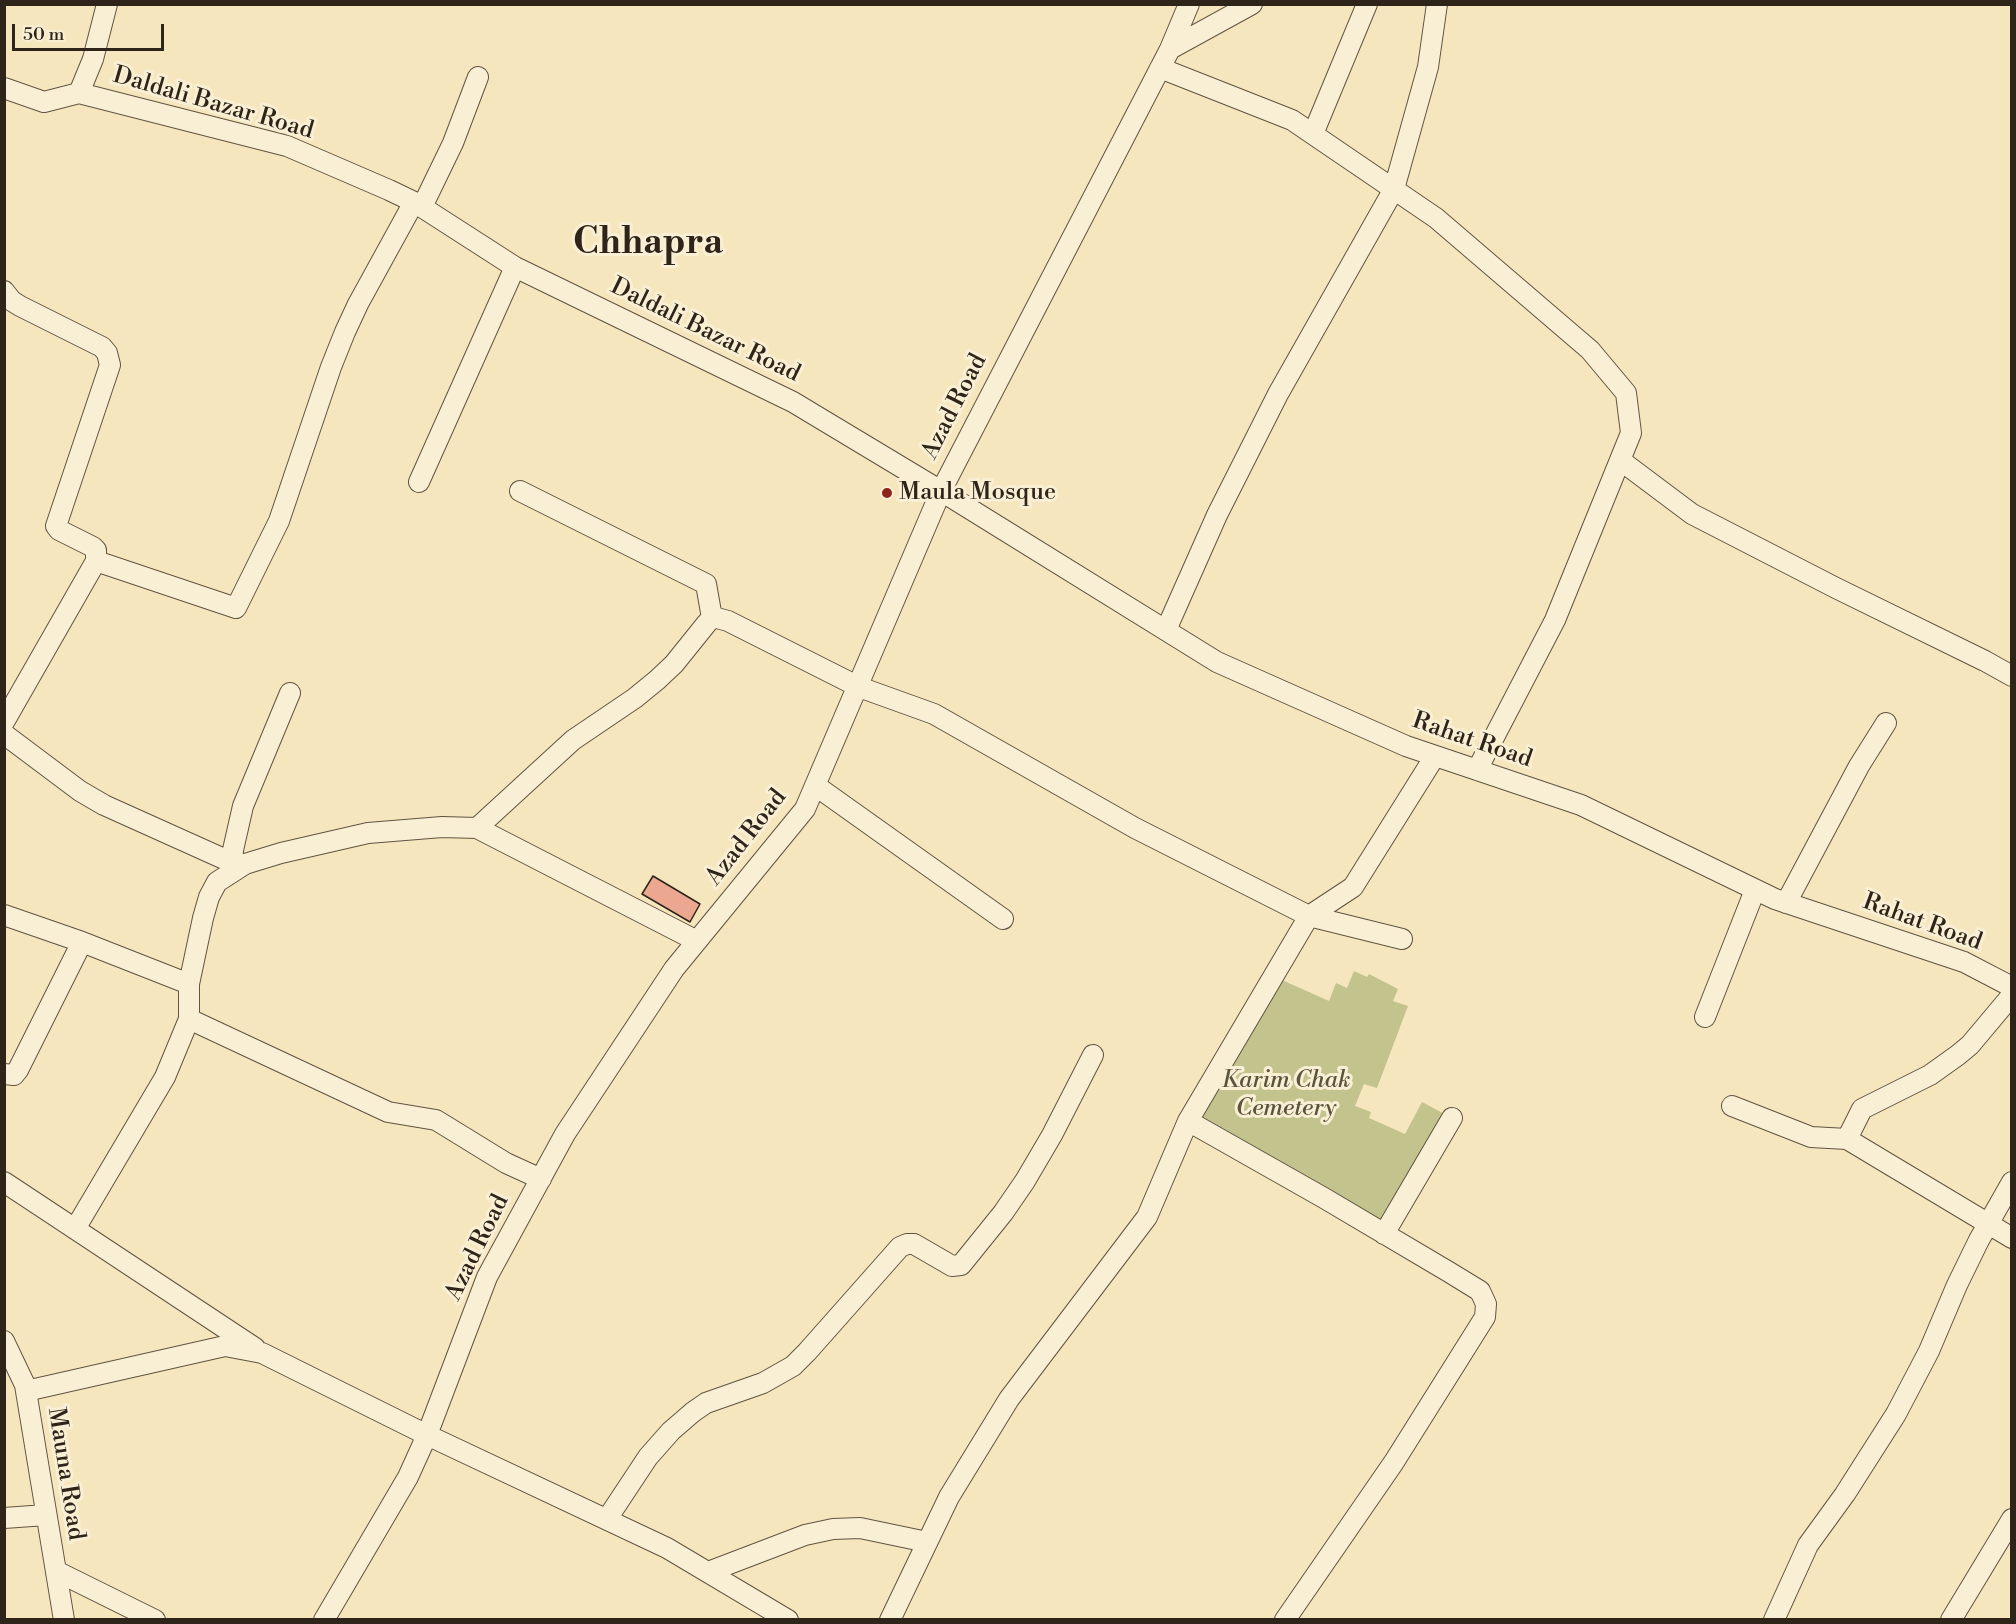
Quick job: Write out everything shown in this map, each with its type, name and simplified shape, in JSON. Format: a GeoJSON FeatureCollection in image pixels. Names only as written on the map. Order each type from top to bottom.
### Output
{"type":"FeatureCollection","features":[{"type":"Feature","properties":{"kind":"street"},"geometry":{"type":"LineString","coordinates":[[79,93],[93,59],[107,4]]}},
{"type":"Feature","properties":{"kind":"street","name":"Azad Road"},"geometry":{"type":"LineString","coordinates":[[324,1620],[408,1477],[427,1435],[487,1277],[565,1134],[674,969],[805,809],[859,687],[941,490],[1170,49],[1189,4]]}},
{"type":"Feature","properties":{"kind":"street"},"geometry":{"type":"LineString","coordinates":[[1170,49],[1252,4]]}},
{"type":"Feature","properties":{"kind":"street"},"geometry":{"type":"LineString","coordinates":[[1313,134],[1367,4]]}},
{"type":"Feature","properties":{"kind":"street"},"geometry":{"type":"LineString","coordinates":[[1166,630],[1217,515],[1278,394],[1394,189],[1428,67],[1437,4]]}},
{"type":"Feature","properties":{"kind":"street"},"geometry":{"type":"LineString","coordinates":[[1160,68],[1292,120],[1436,218],[1590,350],[1626,393],[1631,433],[1555,620],[1477,770]]}},
{"type":"Feature","properties":{"kind":"street"},"geometry":{"type":"LineString","coordinates":[[96,561],[236,609],[279,521],[345,332],[358,304],[453,143],[478,77]]}},
{"type":"Feature","properties":{"kind":"street","name":"Daldali Bazar Road"},"geometry":{"type":"LineString","coordinates":[[4,88],[44,102],[79,93],[286,146],[418,205],[515,267],[793,402],[941,490]]}},
{"type":"Feature","properties":{"kind":"street"},"geometry":{"type":"LineString","coordinates":[[419,482],[515,267]]}},
{"type":"Feature","properties":{"kind":"street"},"geometry":{"type":"LineString","coordinates":[[4,291],[12,301],[20,306],[102,347],[110,359],[109,373],[56,526],[59,530],[93,547],[96,550],[96,561],[4,722]]}},
{"type":"Feature","properties":{"kind":"street"},"geometry":{"type":"LineString","coordinates":[[1620,460],[1692,514],[2012,676]]}},
{"type":"Feature","properties":{"kind":"street"},"geometry":{"type":"LineString","coordinates":[[477,828],[573,740],[635,698],[657,680],[674,664],[712,618],[706,584],[520,490]]}},
{"type":"Feature","properties":{"kind":"street","name":"Rahat Road"},"geometry":{"type":"LineString","coordinates":[[941,490],[1217,662],[1406,746],[1581,805],[1786,903],[1964,962],[2012,987]]}},
{"type":"Feature","properties":{"kind":"street"},"geometry":{"type":"LineString","coordinates":[[712,618],[728,621],[859,687],[934,714],[1135,828],[1309,916],[1402,939]]}},
{"type":"Feature","properties":{"kind":"street"},"geometry":{"type":"LineString","coordinates":[[232,868],[243,806],[290,693]]}},
{"type":"Feature","properties":{"kind":"street"},"geometry":{"type":"LineString","coordinates":[[1786,903],[1859,766],[1886,723]]}},
{"type":"Feature","properties":{"kind":"street"},"geometry":{"type":"LineString","coordinates":[[4,734],[80,791],[232,868]]}},
{"type":"Feature","properties":{"kind":"street"},"geometry":{"type":"LineString","coordinates":[[890,1620],[949,1497],[1009,1399],[1147,1217],[1188,1121],[1309,916],[1353,887],[1435,756]]}},
{"type":"Feature","properties":{"kind":"street"},"geometry":{"type":"LineString","coordinates":[[816,786],[1003,919]]}},
{"type":"Feature","properties":{"kind":"street"},"geometry":{"type":"LineString","coordinates":[[75,1229],[165,1077],[189,1019],[189,984],[202,918],[217,882],[232,868],[281,853],[368,833],[442,826],[477,828],[697,941]]}},
{"type":"Feature","properties":{"kind":"street"},"geometry":{"type":"LineString","coordinates":[[1705,1017],[1755,890]]}},
{"type":"Feature","properties":{"kind":"street"},"geometry":{"type":"LineString","coordinates":[[4,915],[82,942],[189,984]]}},
{"type":"Feature","properties":{"kind":"street"},"geometry":{"type":"LineString","coordinates":[[4,1074],[14,1075],[18,1070],[82,942]]}},
{"type":"Feature","properties":{"kind":"street"},"geometry":{"type":"LineString","coordinates":[[1846,1139],[1862,1109],[1930,1075],[1958,1055],[1970,1045],[2012,995]]}},
{"type":"Feature","properties":{"kind":"street"},"geometry":{"type":"LineString","coordinates":[[189,1019],[388,1112],[436,1120],[506,1163],[540,1179]]}},
{"type":"Feature","properties":{"kind":"street"},"geometry":{"type":"LineString","coordinates":[[607,1519],[648,1457],[671,1431],[706,1403],[763,1383],[793,1366],[900,1247],[914,1244],[952,1266],[961,1265],[1003,1213],[1025,1180],[1052,1135],[1093,1054]]}},
{"type":"Feature","properties":{"kind":"street"},"geometry":{"type":"LineString","coordinates":[[1732,1106],[1811,1137],[1846,1139],[2012,1238]]}},
{"type":"Feature","properties":{"kind":"street"},"geometry":{"type":"LineString","coordinates":[[1384,1234],[1452,1118]]}},
{"type":"Feature","properties":{"kind":"street"},"geometry":{"type":"LineString","coordinates":[[1188,1121],[1480,1292],[1486,1304],[1485,1317],[1394,1462],[1285,1620]]}},
{"type":"Feature","properties":{"kind":"street"},"geometry":{"type":"LineString","coordinates":[[4,1182],[262,1353],[427,1435],[667,1548],[788,1620]]}},
{"type":"Feature","properties":{"kind":"street"},"geometry":{"type":"LineString","coordinates":[[1774,1620],[1808,1545],[1845,1494],[1896,1414],[1929,1351],[1957,1285],[2012,1182]]}},
{"type":"Feature","properties":{"kind":"street","name":"Mauna Road"},"geometry":{"type":"LineString","coordinates":[[4,1341],[16,1380],[46,1515],[64,1620]]}},
{"type":"Feature","properties":{"kind":"street"},"geometry":{"type":"LineString","coordinates":[[16,1380],[225,1346],[262,1353]]}},
{"type":"Feature","properties":{"kind":"street"},"geometry":{"type":"LineString","coordinates":[[4,1518],[46,1515]]}},
{"type":"Feature","properties":{"kind":"street"},"geometry":{"type":"LineString","coordinates":[[1951,1620],[2012,1519]]}},
{"type":"Feature","properties":{"kind":"street"},"geometry":{"type":"LineString","coordinates":[[708,1572],[805,1535],[833,1529],[860,1528],[927,1542]]}},
{"type":"Feature","properties":{"kind":"street"},"geometry":{"type":"LineString","coordinates":[[56,1571],[155,1620]]}},
{"type":"Feature","properties":{"kind":"green space","name":"Karim Chak Cemetery"},"geometry":{"type":"Polygon","coordinates":[[[1354,971],[1367,977],[1369,974],[1398,989],[1393,1001],[1408,1006],[1377,1088],[1364,1084],[1355,1106],[1371,1112],[1369,1118],[1405,1134],[1422,1102],[1452,1118],[1384,1234],[1188,1121],[1273,976],[1329,1001],[1336,983],[1347,988],[1354,971]]]}},
{"type":"Feature","properties":{"kind":"building"},"geometry":{"type":"Polygon","coordinates":[[[653,876],[700,904],[690,922],[642,894],[653,876]]]}},
{"type":"Feature","properties":{"kind":"place","name":"Maula Mosque"},"geometry":{"type":"Point","coordinates":[887,493]}},
{"type":"Feature","properties":{"kind":"district","name":"Chhapra"},"geometry":{"type":"Point","coordinates":[648,244]}}]}
